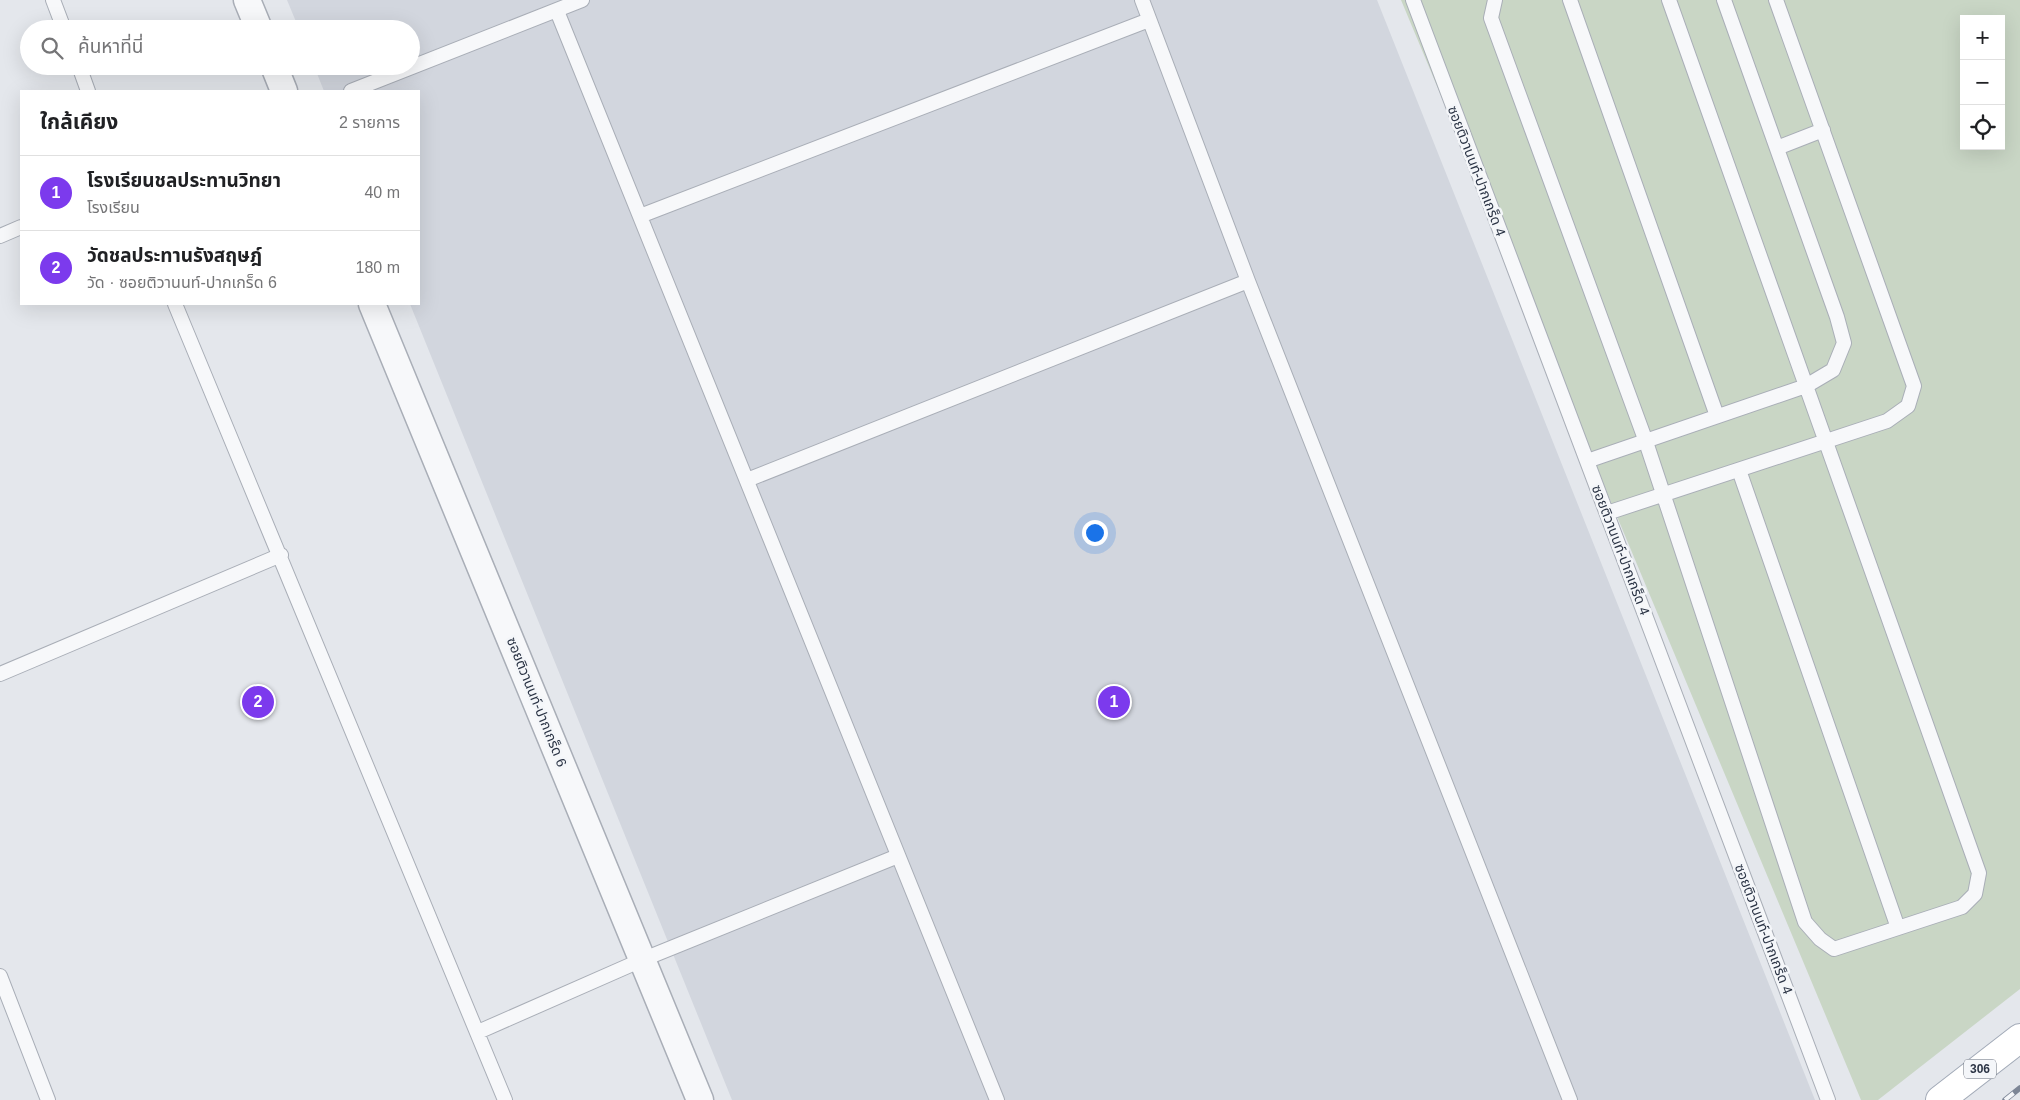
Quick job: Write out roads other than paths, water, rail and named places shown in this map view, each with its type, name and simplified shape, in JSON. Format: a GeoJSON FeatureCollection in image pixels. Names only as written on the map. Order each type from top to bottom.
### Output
{"type":"FeatureCollection","features":[{"type":"Feature","properties":{"kind":"main road","name":"306"},"geometry":{"type":"LineString","coordinates":[[1940,1100],[2020,1038]]}},
{"type":"Feature","properties":{"kind":"street"},"geometry":{"type":"LineString","coordinates":[[247,0],[255,20]]}},
{"type":"Feature","properties":{"kind":"street"},"geometry":{"type":"LineString","coordinates":[[278,75],[284,90]]}},
{"type":"Feature","properties":{"kind":"street","name":"ซอยติวานนท์-ปากเกร็ด 6"},"geometry":{"type":"LineString","coordinates":[[372,305],[644,960],[700,1100]]}},
{"type":"Feature","properties":{"kind":"lane"},"geometry":{"type":"LineString","coordinates":[[53,0],[61,20]]}},
{"type":"Feature","properties":{"kind":"lane"},"geometry":{"type":"LineString","coordinates":[[420,64],[582,0]]}},
{"type":"Feature","properties":{"kind":"lane"},"geometry":{"type":"LineString","coordinates":[[1142,0],[1248,281],[1570,1100]]}},
{"type":"Feature","properties":{"kind":"lane","name":"ซอยติวานนท์-ปากเกร็ด 4"},"geometry":{"type":"LineString","coordinates":[[1413,0],[1828,1100]]}},
{"type":"Feature","properties":{"kind":"lane"},"geometry":{"type":"LineString","coordinates":[[1495,0],[1491,18],[1645,439],[1805,922],[1820,940],[1834,949],[1962,907],[1975,894],[1979,873],[1669,0]]}},
{"type":"Feature","properties":{"kind":"lane"},"geometry":{"type":"LineString","coordinates":[[1570,0],[1717,416]]}},
{"type":"Feature","properties":{"kind":"lane"},"geometry":{"type":"LineString","coordinates":[[1587,461],[1645,439],[1806,386],[1833,370],[1844,343],[1837,317],[1724,0]]}},
{"type":"Feature","properties":{"kind":"lane"},"geometry":{"type":"LineString","coordinates":[[1607,513],[1887,421],[1908,406],[1914,386],[1776,0]]}},
{"type":"Feature","properties":{"kind":"lane"},"geometry":{"type":"LineString","coordinates":[[557,11],[997,1100]]}},
{"type":"Feature","properties":{"kind":"lane"},"geometry":{"type":"LineString","coordinates":[[640,216],[1149,20]]}},
{"type":"Feature","properties":{"kind":"lane"},"geometry":{"type":"LineString","coordinates":[[82,75],[88,90]]}},
{"type":"Feature","properties":{"kind":"lane"},"geometry":{"type":"LineString","coordinates":[[354,90],[392,75]]}},
{"type":"Feature","properties":{"kind":"lane"},"geometry":{"type":"LineString","coordinates":[[1777,148],[1823,130]]}},
{"type":"Feature","properties":{"kind":"lane"},"geometry":{"type":"LineString","coordinates":[[0,236],[20,227]]}},
{"type":"Feature","properties":{"kind":"lane"},"geometry":{"type":"LineString","coordinates":[[747,480],[1248,281]]}},
{"type":"Feature","properties":{"kind":"lane"},"geometry":{"type":"LineString","coordinates":[[175,305],[281,555],[505,1100]]}},
{"type":"Feature","properties":{"kind":"lane"},"geometry":{"type":"LineString","coordinates":[[1739,470],[1898,928]]}},
{"type":"Feature","properties":{"kind":"lane"},"geometry":{"type":"LineString","coordinates":[[0,674],[281,555]]}},
{"type":"Feature","properties":{"kind":"lane"},"geometry":{"type":"LineString","coordinates":[[478,1032],[517,1013],[898,856]]}},
{"type":"Feature","properties":{"kind":"lane"},"geometry":{"type":"LineString","coordinates":[[0,976],[48,1100]]}},
{"type":"Feature","properties":{"kind":"railway"},"geometry":{"type":"LineString","coordinates":[[2005,1100],[2020,1088]]}},
{"type":"Feature","properties":{"kind":"place","name":"วัดชลประทานรังสฤษฎ์"},"geometry":{"type":"Point","coordinates":[258,702]}},
{"type":"Feature","properties":{"kind":"place","name":"โรงเรียนชลประทานวิทยา"},"geometry":{"type":"Point","coordinates":[1114,702]}}]}
